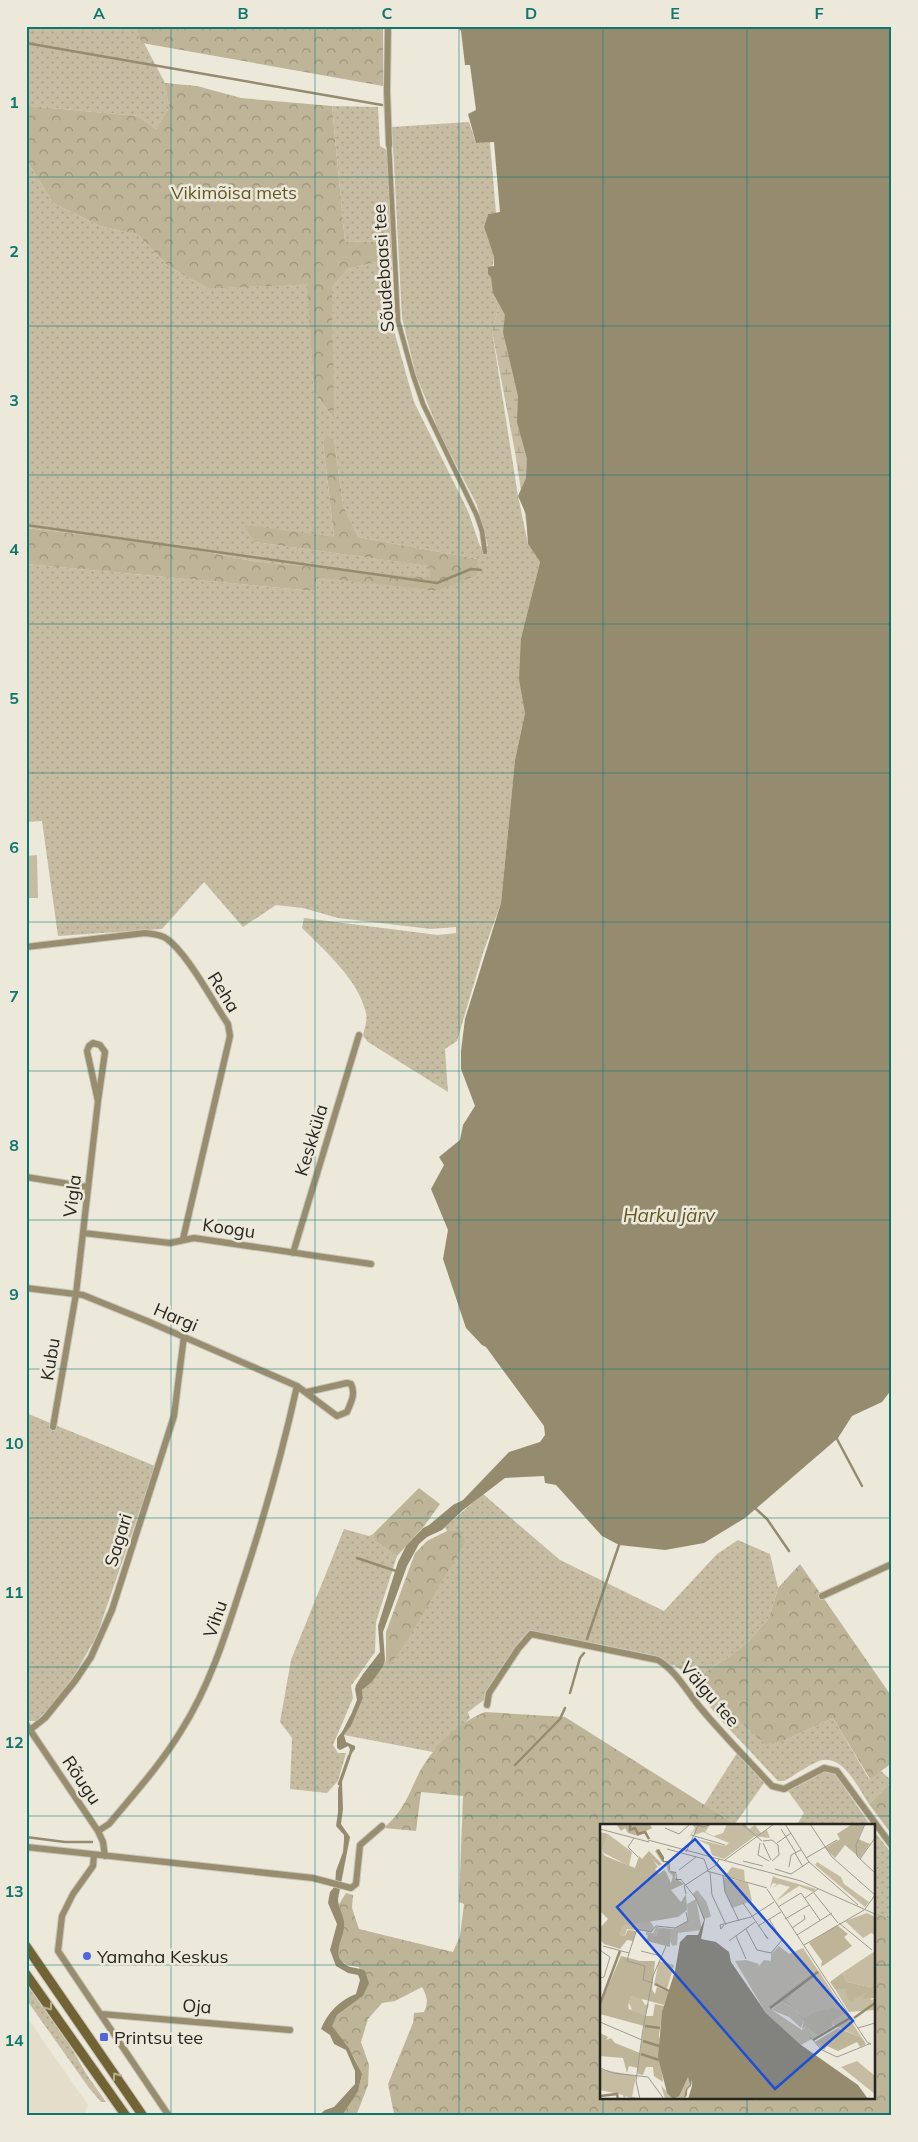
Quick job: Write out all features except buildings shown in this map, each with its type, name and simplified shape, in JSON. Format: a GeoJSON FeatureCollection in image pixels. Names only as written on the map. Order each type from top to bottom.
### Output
{"type":"FeatureCollection","features":[{"type":"Feature","properties":{"kind":"main road"},"geometry":{"type":"LineString","coordinates":[[26,1946],[143,2116]]}},
{"type":"Feature","properties":{"kind":"main road"},"geometry":{"type":"LineString","coordinates":[[26,1974],[125,2115]]}},
{"type":"Feature","properties":{"kind":"street","name":"Sõudebaasi tee"},"geometry":{"type":"LineString","coordinates":[[388,26],[387,91],[398,321],[423,404],[477,516],[485,552]]}},
{"type":"Feature","properties":{"kind":"street","name":"Reha"},"geometry":{"type":"LineString","coordinates":[[26,947],[145,933],[157,934],[167,938],[182,954],[228,1024],[230,1036],[183,1239]]}},
{"type":"Feature","properties":{"kind":"street","name":"Keskküla"},"geometry":{"type":"LineString","coordinates":[[293,1253],[359,1035]]}},
{"type":"Feature","properties":{"kind":"street","name":"Vigla"},"geometry":{"type":"LineString","coordinates":[[76,1294],[105,1052],[100,1045],[93,1043],[88,1046],[87,1051],[98,1101]]}},
{"type":"Feature","properties":{"kind":"street"},"geometry":{"type":"LineString","coordinates":[[26,1177],[88,1187]]}},
{"type":"Feature","properties":{"kind":"street","name":"Koogu"},"geometry":{"type":"LineString","coordinates":[[83,1233],[170,1243],[194,1238],[371,1264]]}},
{"type":"Feature","properties":{"kind":"street","name":"Hargi"},"geometry":{"type":"LineString","coordinates":[[26,1288],[76,1294],[184,1336],[297,1386],[337,1416],[347,1412],[354,1397],[354,1389],[347,1382],[307,1392]]}},
{"type":"Feature","properties":{"kind":"street","name":"Kubu"},"geometry":{"type":"LineString","coordinates":[[53,1428],[76,1294]]}},
{"type":"Feature","properties":{"kind":"street","name":"Sagari"},"geometry":{"type":"LineString","coordinates":[[28,1727],[45,1718],[75,1681],[91,1657],[112,1610],[174,1416],[184,1336]]}},
{"type":"Feature","properties":{"kind":"street","name":"Vihu"},"geometry":{"type":"LineString","coordinates":[[98,1831],[114,1818],[181,1732],[197,1704],[216,1662],[249,1565],[282,1455],[297,1386]]}},
{"type":"Feature","properties":{"kind":"street"},"geometry":{"type":"LineString","coordinates":[[822,1596],[892,1564]]}},
{"type":"Feature","properties":{"kind":"street","name":"Välgu tee"},"geometry":{"type":"LineString","coordinates":[[487,1705],[489,1693],[518,1649],[531,1634],[658,1660],[682,1683],[700,1706],[772,1786],[784,1789],[824,1768],[836,1771],[876,1824]]}},
{"type":"Feature","properties":{"kind":"street","name":"Rõugu"},"geometry":{"type":"LineString","coordinates":[[28,1727],[98,1831],[103,1842],[105,1856]]}},
{"type":"Feature","properties":{"kind":"street","name":"Välgu tee"},"geometry":{"type":"LineString","coordinates":[[876,1825],[892,1846]]}},
{"type":"Feature","properties":{"kind":"street"},"geometry":{"type":"LineString","coordinates":[[26,1848],[314,1878],[351,1888],[356,1884],[360,1846],[382,1826]]}},
{"type":"Feature","properties":{"kind":"street"},"geometry":{"type":"LineString","coordinates":[[94,1855],[93,1866],[73,1894],[62,1916],[58,1951],[169,2116]]}},
{"type":"Feature","properties":{"kind":"street","name":"Oja"},"geometry":{"type":"LineString","coordinates":[[101,2014],[290,2030]]}},
{"type":"Feature","properties":{"kind":"street"},"geometry":{"type":"LineString","coordinates":[[125,2115],[137,2107]]}},
{"type":"Feature","properties":{"kind":"shaded area"},"geometry":{"type":"Polygon","coordinates":[[[26,2016],[88,2105],[84,2116],[26,2116],[26,2016]]]}},
{"type":"Feature","properties":{"kind":"green space"},"geometry":{"type":"Polygon","coordinates":[[[26,26],[135,26],[165,83],[169,108],[156,129],[138,116],[29,106],[26,109],[26,26]]]}},
{"type":"Feature","properties":{"kind":"green space"},"geometry":{"type":"Polygon","coordinates":[[[135,26],[383,26],[383,86],[142,43],[135,26]]]}},
{"type":"Feature","properties":{"kind":"green space","name":"Vikimõisa mets"},"geometry":{"type":"Polygon","coordinates":[[[165,83],[197,86],[241,98],[332,106],[345,242],[393,241],[392,258],[348,269],[332,287],[334,419],[314,392],[307,284],[209,289],[168,266],[138,235],[100,226],[53,203],[26,159],[26,109],[29,106],[138,116],[156,129],[169,108],[165,83]]]}},
{"type":"Feature","properties":{"kind":"green space"},"geometry":{"type":"Polygon","coordinates":[[[332,106],[378,107],[380,146],[387,150],[393,241],[345,242],[332,106]]]}},
{"type":"Feature","properties":{"kind":"green space"},"geometry":{"type":"Polygon","coordinates":[[[469,122],[476,143],[490,142],[496,213],[488,214],[484,227],[494,257],[491,277],[498,309],[492,331],[518,496],[528,544],[540,562],[521,638],[525,713],[515,760],[501,903],[483,953],[457,1041],[445,1049],[448,1092],[368,1042],[363,1036],[366,1013],[356,989],[340,966],[302,928],[304,918],[438,935],[456,933],[456,927],[431,929],[338,918],[303,908],[276,905],[243,927],[204,882],[162,929],[58,936],[42,821],[26,822],[26,564],[314,591],[317,576],[436,591],[478,559],[358,537],[343,505],[334,439],[323,442],[334,537],[254,542],[430,566],[430,579],[252,561],[172,545],[26,528],[26,159],[53,203],[100,226],[138,235],[168,266],[209,289],[308,283],[314,392],[333,418],[332,287],[348,269],[392,258],[391,320],[414,402],[468,511],[480,546],[488,546],[477,505],[440,434],[416,375],[402,318],[392,127],[469,122]]]}},
{"type":"Feature","properties":{"kind":"green space"},"geometry":{"type":"Polygon","coordinates":[[[489,274],[528,283],[545,562],[529,541],[515,452],[492,331],[498,309],[489,274]]]}},
{"type":"Feature","properties":{"kind":"green space"},"geometry":{"type":"Polygon","coordinates":[[[327,437],[334,439],[343,505],[358,537],[478,559],[477,575],[436,591],[317,577],[314,591],[26,564],[26,528],[172,545],[252,561],[430,578],[429,566],[254,542],[244,525],[334,537],[323,442],[327,437]]]}},
{"type":"Feature","properties":{"kind":"green space"},"geometry":{"type":"Polygon","coordinates":[[[37,855],[38,898],[26,898],[26,856],[37,855]]]}},
{"type":"Feature","properties":{"kind":"green space"},"geometry":{"type":"Polygon","coordinates":[[[26,1413],[155,1466],[97,1635],[74,1676],[52,1706],[36,1721],[28,1721],[26,1718],[26,1413]]]}},
{"type":"Feature","properties":{"kind":"green space"},"geometry":{"type":"Polygon","coordinates":[[[419,1488],[440,1504],[425,1525],[397,1556],[375,1541],[373,1534],[419,1488]]]}},
{"type":"Feature","properties":{"kind":"green space"},"geometry":{"type":"Polygon","coordinates":[[[483,1494],[560,1560],[664,1611],[717,1554],[738,1540],[770,1554],[778,1588],[769,1618],[749,1641],[729,1657],[694,1679],[783,1741],[833,1718],[869,1779],[881,1771],[892,1781],[869,1804],[849,1774],[835,1762],[828,1760],[819,1761],[784,1781],[778,1781],[719,1718],[699,1693],[688,1675],[674,1665],[670,1666],[664,1660],[649,1654],[530,1631],[521,1639],[485,1692],[484,1700],[468,1712],[470,1718],[433,1752],[344,1735],[351,1726],[363,1698],[362,1690],[372,1682],[385,1660],[386,1663],[460,1531],[447,1531],[445,1527],[483,1494]]]}},
{"type":"Feature","properties":{"kind":"green space"},"geometry":{"type":"Polygon","coordinates":[[[344,1529],[369,1536],[373,1534],[375,1541],[397,1556],[376,1622],[375,1652],[351,1686],[353,1698],[333,1745],[338,1753],[346,1753],[338,1781],[327,1793],[290,1789],[292,1738],[280,1722],[291,1660],[344,1529]]]}},
{"type":"Feature","properties":{"kind":"green space"},"geometry":{"type":"Polygon","coordinates":[[[447,1531],[460,1531],[465,1542],[408,1639],[390,1665],[386,1663],[386,1632],[415,1553],[427,1541],[447,1531]]]}},
{"type":"Feature","properties":{"kind":"green space"},"geometry":{"type":"Polygon","coordinates":[[[800,1564],[892,1697],[892,1763],[870,1779],[833,1718],[783,1741],[765,1744],[694,1679],[729,1657],[749,1641],[769,1618],[778,1588],[800,1564]]]}},
{"type":"Feature","properties":{"kind":"green space"},"geometry":{"type":"Polygon","coordinates":[[[485,1712],[565,1717],[735,1824],[600,1824],[600,2100],[876,2100],[876,1912],[892,1921],[892,2116],[394,2114],[388,2084],[413,2023],[414,2013],[424,2012],[426,2008],[427,1999],[422,1987],[395,2001],[382,2003],[368,2019],[361,2042],[369,2065],[368,2085],[356,2116],[331,2116],[338,2114],[353,2096],[358,2088],[360,2074],[358,2066],[346,2044],[331,2026],[337,2015],[363,1996],[359,1967],[347,1965],[341,1961],[337,1951],[338,1906],[346,1893],[353,1895],[352,1908],[359,1929],[453,1952],[460,1936],[464,1904],[459,1902],[463,1796],[421,1792],[416,1831],[384,1828],[400,1810],[417,1777],[437,1747],[455,1730],[485,1712]]]}},
{"type":"Feature","properties":{"kind":"green space"},"geometry":{"type":"Polygon","coordinates":[[[737,1753],[764,1783],[735,1824],[704,1805],[737,1753]]]}},
{"type":"Feature","properties":{"kind":"green space"},"geometry":{"type":"Polygon","coordinates":[[[832,1772],[870,1824],[797,1824],[804,1813],[788,1791],[818,1774],[832,1772]]]}},
{"type":"Feature","properties":{"kind":"green space"},"geometry":{"type":"Polygon","coordinates":[[[892,1781],[892,1835],[869,1804],[892,1781]]]}},
{"type":"Feature","properties":{"kind":"green space"},"geometry":{"type":"Polygon","coordinates":[[[876,1834],[892,1854],[892,1921],[876,1912],[876,1834]]]}},
{"type":"Feature","properties":{"kind":"green space"},"geometry":{"type":"Polygon","coordinates":[[[26,1984],[69,2044],[106,2102],[101,2102],[89,2088],[26,1999],[26,1984]]]}},
{"type":"Feature","properties":{"kind":"water","name":"Harku järv"},"geometry":{"type":"Polygon","coordinates":[[[456,26],[892,26],[892,1389],[882,1402],[852,1416],[838,1438],[745,1518],[704,1543],[665,1550],[619,1545],[602,1536],[556,1485],[545,1483],[544,1476],[505,1478],[463,1510],[442,1530],[427,1537],[419,1544],[407,1566],[383,1632],[385,1660],[383,1666],[372,1682],[362,1690],[363,1698],[351,1726],[344,1735],[346,1742],[355,1746],[355,1749],[342,1782],[343,1809],[341,1824],[350,1837],[338,1899],[344,1928],[338,1950],[341,1960],[346,1965],[365,1971],[369,1983],[363,1996],[337,2015],[332,2026],[349,2048],[362,2074],[358,2091],[343,2114],[318,2116],[325,2110],[334,2107],[355,2084],[355,2071],[346,2050],[334,2044],[330,2035],[321,2029],[335,2008],[356,1994],[360,1980],[358,1975],[348,1973],[336,1966],[330,1950],[337,1924],[328,1903],[330,1892],[335,1886],[336,1871],[343,1852],[344,1840],[344,1835],[336,1826],[338,1789],[350,1749],[348,1746],[340,1750],[337,1748],[337,1738],[346,1727],[357,1700],[356,1685],[380,1652],[378,1626],[398,1562],[406,1546],[423,1528],[453,1505],[463,1500],[509,1452],[540,1442],[545,1435],[544,1426],[486,1347],[466,1328],[443,1259],[448,1230],[431,1189],[444,1165],[439,1157],[460,1140],[463,1125],[475,1106],[461,1069],[461,1051],[465,1019],[501,903],[515,760],[525,713],[519,679],[521,638],[540,562],[528,544],[526,514],[518,496],[526,478],[527,459],[517,422],[518,396],[503,332],[505,315],[493,293],[491,277],[488,274],[488,267],[494,266],[494,257],[484,227],[488,214],[500,212],[494,142],[476,143],[468,114],[476,110],[470,65],[465,65],[461,31],[456,26]]]}},
{"type":"Feature","properties":{"kind":"waterway"},"geometry":{"type":"LineString","coordinates":[[26,43],[382,105]]}},
{"type":"Feature","properties":{"kind":"waterway"},"geometry":{"type":"LineString","coordinates":[[26,525],[437,583],[471,569],[481,570]]}},
{"type":"Feature","properties":{"kind":"waterway"},"geometry":{"type":"LineString","coordinates":[[837,1439],[862,1486]]}},
{"type":"Feature","properties":{"kind":"waterway"},"geometry":{"type":"LineString","coordinates":[[756,1509],[767,1519],[789,1551]]}},
{"type":"Feature","properties":{"kind":"waterway"},"geometry":{"type":"LineString","coordinates":[[587,1639],[619,1545]]}},
{"type":"Feature","properties":{"kind":"waterway"},"geometry":{"type":"LineString","coordinates":[[357,1558],[396,1571]]}},
{"type":"Feature","properties":{"kind":"waterway"},"geometry":{"type":"LineString","coordinates":[[570,1693],[580,1658],[584,1653]]}},
{"type":"Feature","properties":{"kind":"waterway"},"geometry":{"type":"LineString","coordinates":[[515,1765],[560,1719],[565,1708]]}},
{"type":"Feature","properties":{"kind":"waterway"},"geometry":{"type":"LineString","coordinates":[[342,1735],[351,1717]]}},
{"type":"Feature","properties":{"kind":"waterway"},"geometry":{"type":"LineString","coordinates":[[339,1784],[349,1756]]}},
{"type":"Feature","properties":{"kind":"waterway"},"geometry":{"type":"LineString","coordinates":[[26,1837],[65,1842],[92,1842]]}},
{"type":"Feature","properties":{"kind":"place","name":"Yamaha Keskus"},"geometry":{"type":"Point","coordinates":[87,1956]}},
{"type":"Feature","properties":{"kind":"place","name":"Printsu tee"},"geometry":{"type":"Point","coordinates":[104,2037]}}]}
